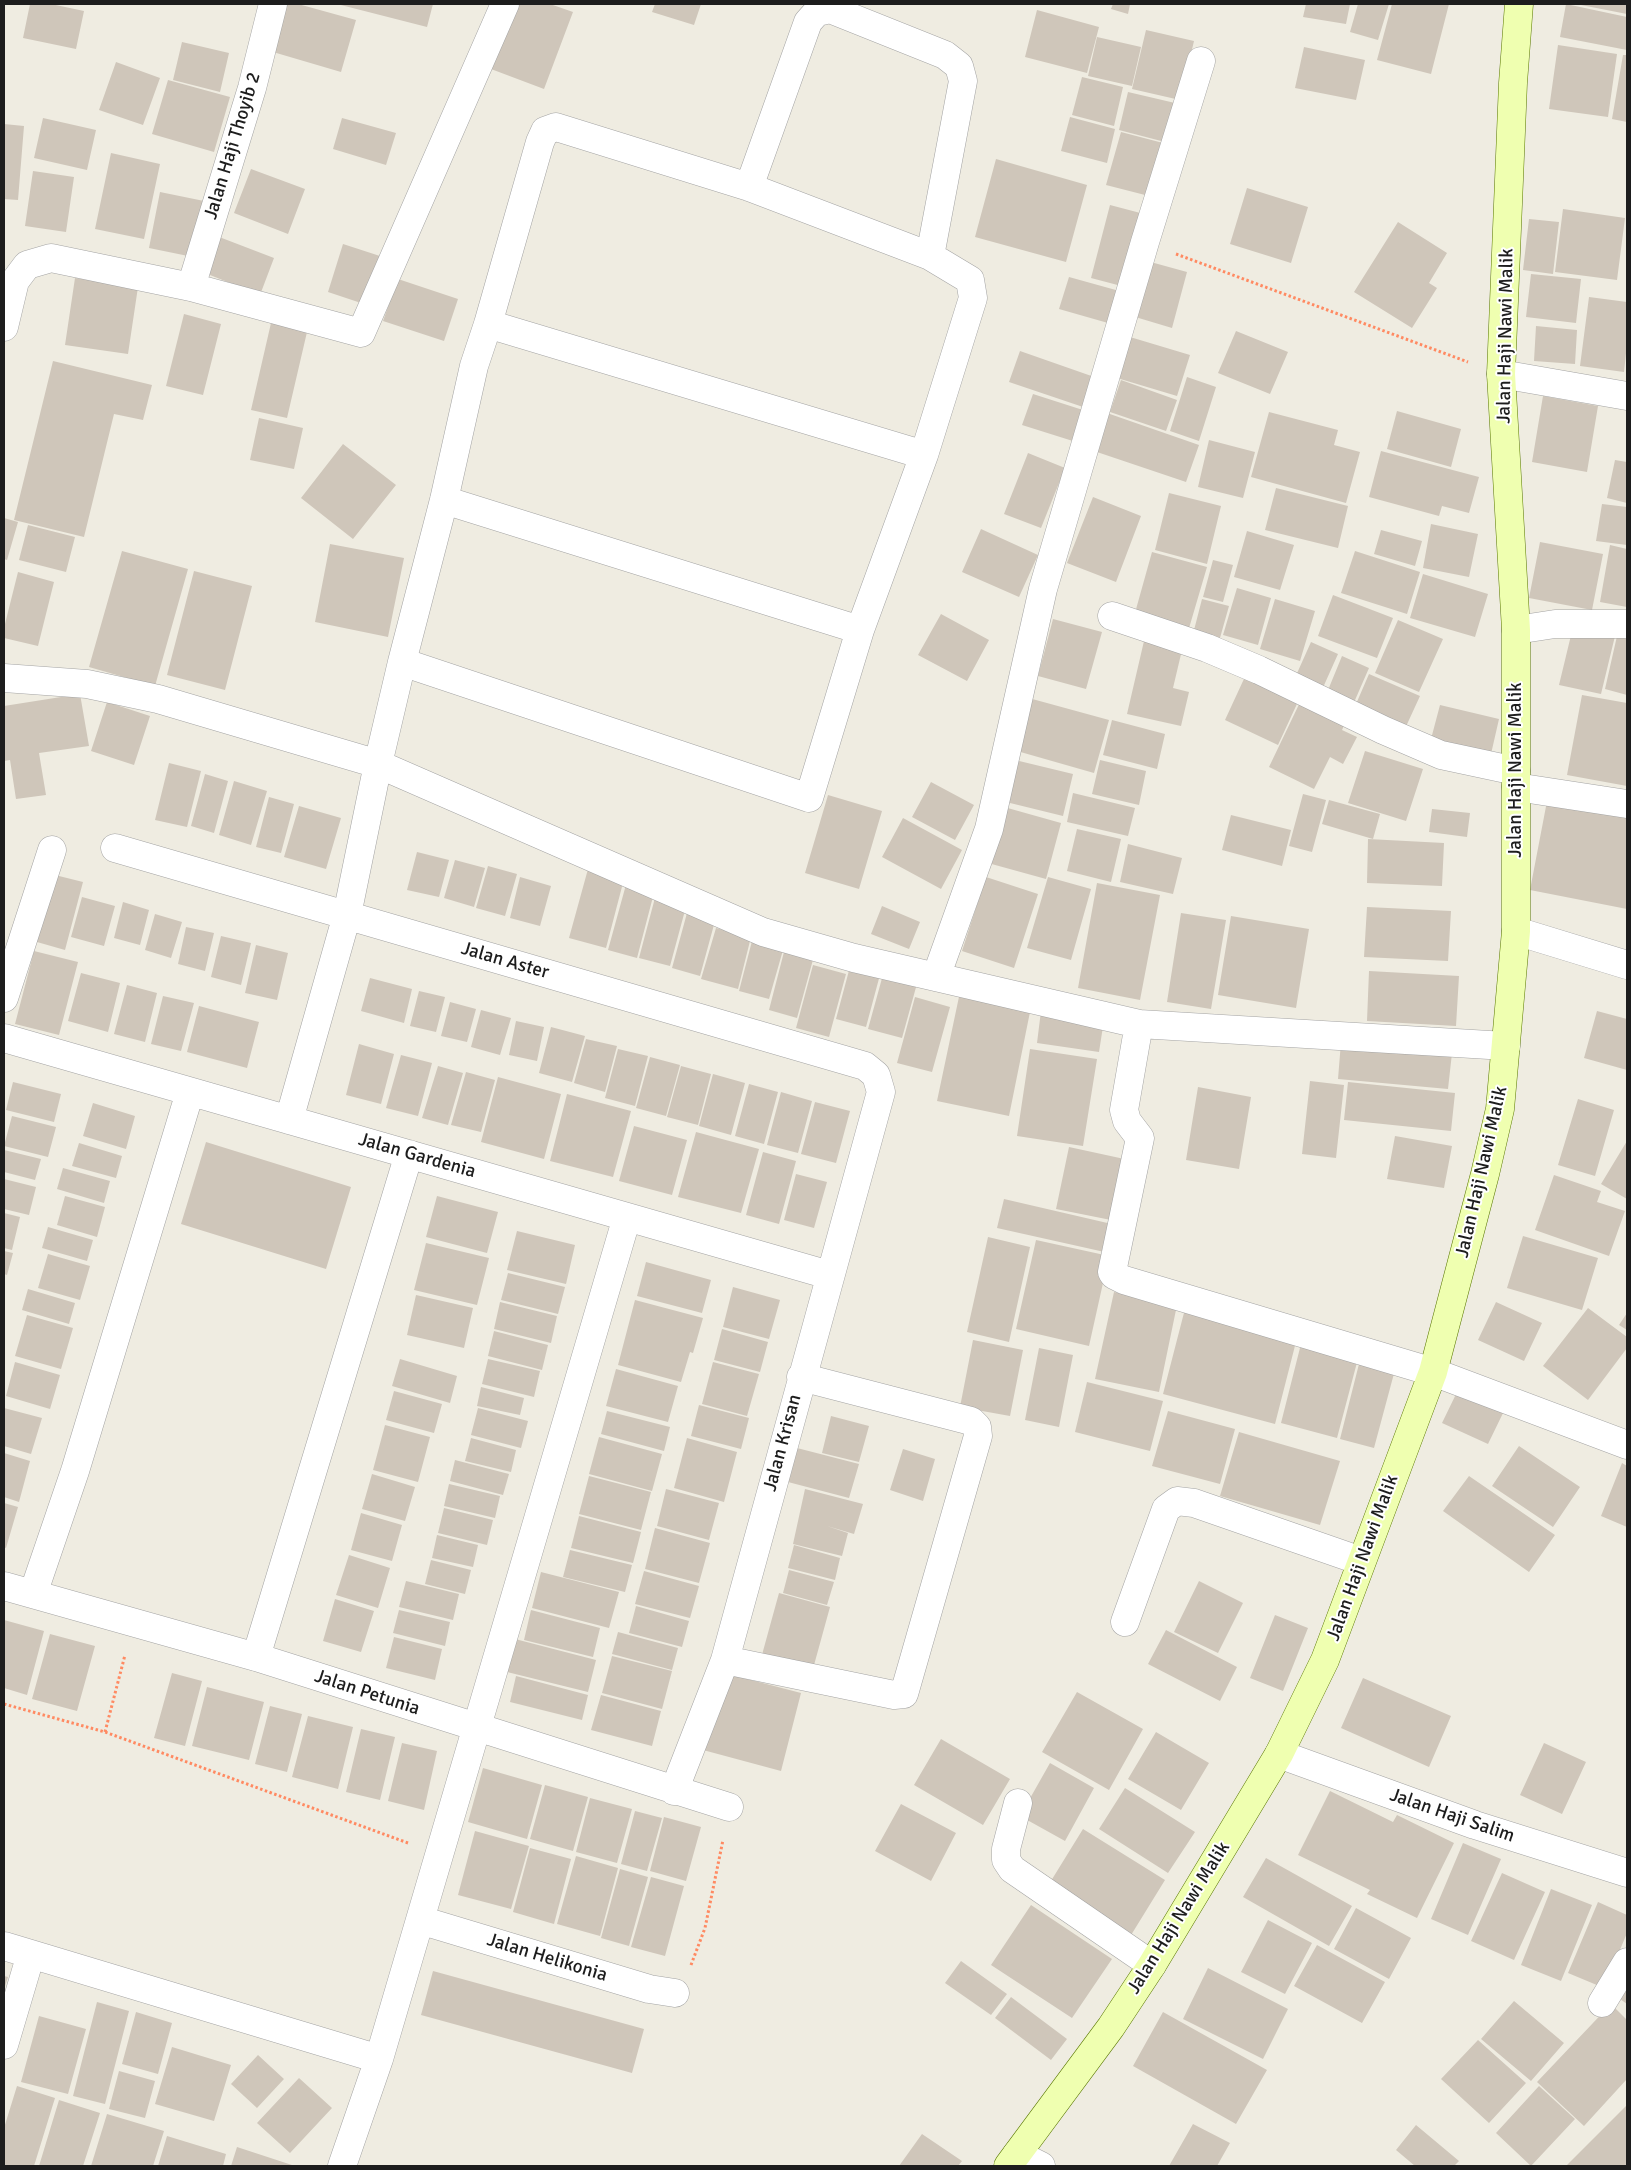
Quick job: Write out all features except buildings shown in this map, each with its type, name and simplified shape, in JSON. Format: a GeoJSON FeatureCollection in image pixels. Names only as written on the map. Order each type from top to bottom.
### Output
{"type":"FeatureCollection","features":[{"type":"Feature","properties":{"kind":"main road","name":"Jalan Haji Nawi Malik"},"geometry":{"type":"LineString","coordinates":[[1012,2160],[1111,2027],[1152,1964],[1279,1754],[1325,1660],[1433,1372],[1486,1174],[1500,1109],[1516,931],[1516,630],[1501,374],[1513,83],[1519,4]]}},
{"type":"Feature","properties":{"kind":"street","name":"Jalan Haji Thoyib 2"},"geometry":{"type":"LineString","coordinates":[[191,288],[252,88],[273,4]]}},
{"type":"Feature","properties":{"kind":"street"},"geometry":{"type":"LineString","coordinates":[[4,327],[15,281],[27,265],[51,258],[191,288],[361,333],[504,4]]}},
{"type":"Feature","properties":{"kind":"street"},"geometry":{"type":"LineString","coordinates":[[749,188],[808,22],[817,12],[830,9],[945,55],[959,66],[964,81],[930,256]]}},
{"type":"Feature","properties":{"kind":"street"},"geometry":{"type":"LineString","coordinates":[[936,977],[989,829],[1043,589],[1145,242],[1201,61]]}},
{"type":"Feature","properties":{"kind":"street"},"geometry":{"type":"LineString","coordinates":[[289,1120],[347,915],[378,764],[402,662],[444,500],[474,366],[488,324],[540,142],[545,131],[556,127],[749,188],[930,256],[970,280],[973,298],[924,455],[860,630],[809,798],[402,662]]}},
{"type":"Feature","properties":{"kind":"street"},"geometry":{"type":"LineString","coordinates":[[488,324],[924,455]]}},
{"type":"Feature","properties":{"kind":"street"},"geometry":{"type":"LineString","coordinates":[[1501,374],[1627,396]]}},
{"type":"Feature","properties":{"kind":"street"},"geometry":{"type":"LineString","coordinates":[[444,500],[860,630]]}},
{"type":"Feature","properties":{"kind":"street"},"geometry":{"type":"LineString","coordinates":[[1112,616],[1207,648],[1259,670],[1383,730],[1442,755],[1516,779],[1627,804]]}},
{"type":"Feature","properties":{"kind":"street"},"geometry":{"type":"LineString","coordinates":[[1516,630],[1563,623],[1627,624]]}},
{"type":"Feature","properties":{"kind":"street"},"geometry":{"type":"LineString","coordinates":[[4,678],[87,684],[158,699],[378,764],[763,932],[854,958],[1139,1024],[1506,1046]]}},
{"type":"Feature","properties":{"kind":"street","name":"Jalan Aster"},"geometry":{"type":"LineString","coordinates":[[115,848],[865,1066],[876,1075],[881,1092]]}},
{"type":"Feature","properties":{"kind":"street"},"geometry":{"type":"LineString","coordinates":[[4,998],[52,850]]}},
{"type":"Feature","properties":{"kind":"street"},"geometry":{"type":"LineString","coordinates":[[1516,931],[1627,965]]}},
{"type":"Feature","properties":{"kind":"street"},"geometry":{"type":"LineString","coordinates":[[1139,1024],[1124,1110],[1128,1121],[1140,1138],[1112,1272],[1114,1275],[1124,1280],[1433,1372],[1627,1445]]}},
{"type":"Feature","properties":{"kind":"street","name":"Jalan Gardenia"},"geometry":{"type":"LineString","coordinates":[[4,1038],[829,1274]]}},
{"type":"Feature","properties":{"kind":"street"},"geometry":{"type":"LineString","coordinates":[[33,1594],[75,1471],[190,1092]]}},
{"type":"Feature","properties":{"kind":"street","name":"Jalan Krisan"},"geometry":{"type":"LineString","coordinates":[[674,1791],[725,1660],[829,1274],[881,1092]]}},
{"type":"Feature","properties":{"kind":"street"},"geometry":{"type":"LineString","coordinates":[[256,1657],[409,1154]]}},
{"type":"Feature","properties":{"kind":"street"},"geometry":{"type":"LineString","coordinates":[[342,2166],[379,2059],[627,1217]]}},
{"type":"Feature","properties":{"kind":"street"},"geometry":{"type":"LineString","coordinates":[[725,1660],[894,1695],[904,1694],[978,1436],[977,1427],[972,1421],[801,1377]]}},
{"type":"Feature","properties":{"kind":"street"},"geometry":{"type":"LineString","coordinates":[[1125,1622],[1166,1509],[1177,1501],[1194,1503],[1361,1561]]}},
{"type":"Feature","properties":{"kind":"street","name":"Jalan Petunia"},"geometry":{"type":"LineString","coordinates":[[4,1586],[256,1657],[477,1729],[729,1807]]}},
{"type":"Feature","properties":{"kind":"street","name":"Jalan Haji Salim"},"geometry":{"type":"LineString","coordinates":[[1279,1754],[1475,1825],[1627,1873]]}},
{"type":"Feature","properties":{"kind":"street"},"geometry":{"type":"LineString","coordinates":[[1018,1803],[1006,1849],[1006,1860],[1012,1869],[1152,1964]]}},
{"type":"Feature","properties":{"kind":"street","name":"Jalan Helikonia"},"geometry":{"type":"LineString","coordinates":[[420,1920],[649,1989],[675,1993]]}},
{"type":"Feature","properties":{"kind":"street"},"geometry":{"type":"LineString","coordinates":[[4,1946],[379,2059]]}},
{"type":"Feature","properties":{"kind":"street"},"geometry":{"type":"LineString","coordinates":[[4,2045],[31,1954]]}},
{"type":"Feature","properties":{"kind":"street"},"geometry":{"type":"LineString","coordinates":[[1602,2003],[1627,1962]]}},
{"type":"Feature","properties":{"kind":"street"},"geometry":{"type":"LineString","coordinates":[[1012,2160],[1041,2166]]}},
{"type":"Feature","properties":{"kind":"path"},"geometry":{"type":"LineString","coordinates":[[1145,242],[1501,374]]}},
{"type":"Feature","properties":{"kind":"path"},"geometry":{"type":"LineString","coordinates":[[105,1732],[134,1623]]}},
{"type":"Feature","properties":{"kind":"path"},"geometry":{"type":"LineString","coordinates":[[4,1704],[105,1732],[439,1855]]}},
{"type":"Feature","properties":{"kind":"path"},"geometry":{"type":"LineString","coordinates":[[675,1993],[684,1985],[705,1928],[729,1807]]}}]}
